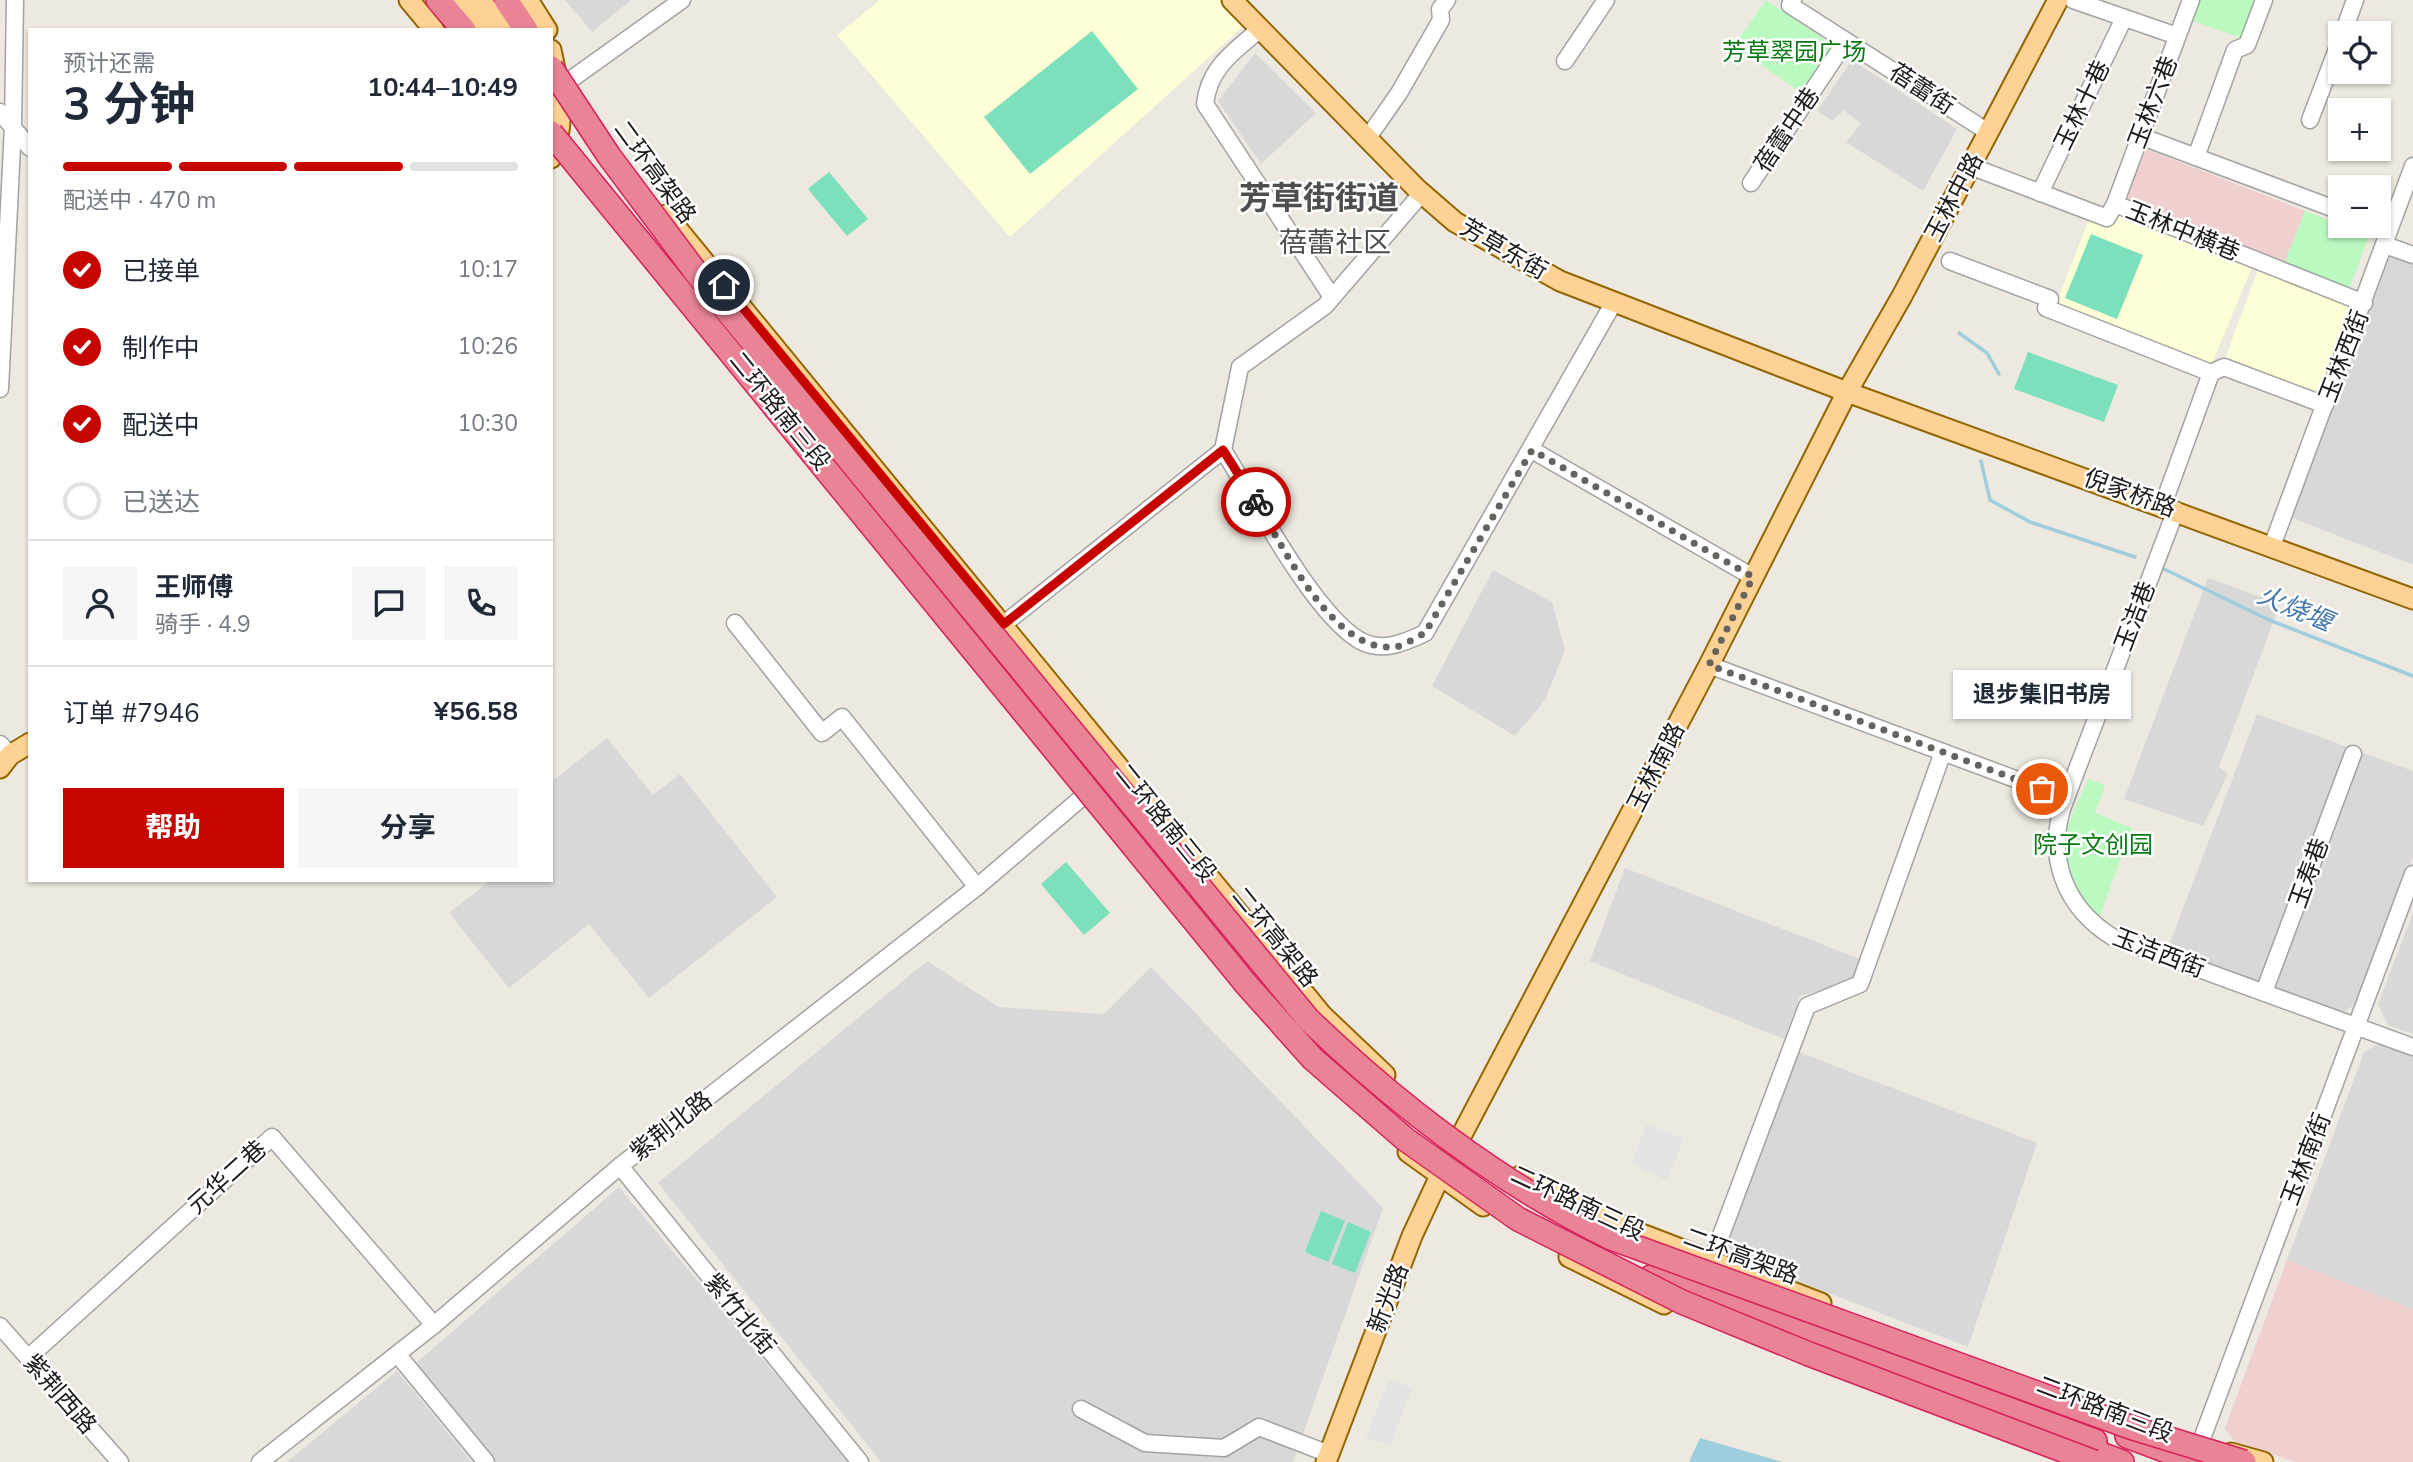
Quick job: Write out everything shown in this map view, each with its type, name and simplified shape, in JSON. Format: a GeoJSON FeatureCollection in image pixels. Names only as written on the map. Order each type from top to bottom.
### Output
{"type":"FeatureCollection","features":[{"type":"Feature","properties":{"kind":"highway"},"geometry":{"type":"LineString","coordinates":[[438,0],[462,28]]}},
{"type":"Feature","properties":{"kind":"highway"},"geometry":{"type":"LineString","coordinates":[[506,0],[525,28]]}},
{"type":"Feature","properties":{"kind":"highway","name":"二环高架路"},"geometry":{"type":"LineString","coordinates":[[554,79],[701,279],[1308,1019],[1350,1059],[1440,1135],[1553,1209],[1611,1238],[2130,1427],[2244,1462]]}},
{"type":"Feature","properties":{"kind":"highway","name":"二环高架路"},"geometry":{"type":"LineString","coordinates":[[554,133],[1246,984],[1313,1059],[1405,1139],[1518,1219],[1682,1301],[1809,1354],[2094,1462]]}},
{"type":"Feature","properties":{"kind":"highway"},"geometry":{"type":"LineString","coordinates":[[1529,1181],[1563,1207],[1612,1233],[1756,1294],[2223,1462]]}},
{"type":"Feature","properties":{"kind":"highway"},"geometry":{"type":"LineString","coordinates":[[1463,1194],[1553,1240],[1687,1297],[1956,1400],[2138,1455],[2198,1453]]}},
{"type":"Feature","properties":{"kind":"highway"},"geometry":{"type":"LineString","coordinates":[[1611,1238],[1735,1294],[2138,1455]]}},
{"type":"Feature","properties":{"kind":"highway"},"geometry":{"type":"LineString","coordinates":[[1586,1253],[2138,1455]]}},
{"type":"Feature","properties":{"kind":"main road"},"geometry":{"type":"LineString","coordinates":[[409,0],[432,28]]}},
{"type":"Feature","properties":{"kind":"main road"},"geometry":{"type":"LineString","coordinates":[[461,0],[483,28]]}},
{"type":"Feature","properties":{"kind":"main road"},"geometry":{"type":"LineString","coordinates":[[481,0],[504,28]]}},
{"type":"Feature","properties":{"kind":"main road"},"geometry":{"type":"LineString","coordinates":[[528,0],[546,28]]}},
{"type":"Feature","properties":{"kind":"main road","name":"芳草东街"},"geometry":{"type":"LineString","coordinates":[[1232,0],[1422,193],[1475,235],[1560,281],[1847,391]]}},
{"type":"Feature","properties":{"kind":"main road","name":"玉林中路"},"geometry":{"type":"LineString","coordinates":[[1847,391],[2058,0]]}},
{"type":"Feature","properties":{"kind":"main road"},"geometry":{"type":"LineString","coordinates":[[554,79],[554,133]]}},
{"type":"Feature","properties":{"kind":"main road","name":"二环路南三段"},"geometry":{"type":"LineString","coordinates":[[554,79],[1004,624],[1322,1015],[1381,1071],[1459,1138],[1529,1181],[1634,1231],[2198,1453],[2263,1462]]}},
{"type":"Feature","properties":{"kind":"main road","name":"二环路南三段"},"geometry":{"type":"LineString","coordinates":[[554,133],[636,230],[1086,794],[1284,1036],[1384,1132],[1439,1178],[1463,1194],[1639,1293],[1692,1317],[2072,1462]]}},
{"type":"Feature","properties":{"kind":"main road","name":"倪家桥路"},"geometry":{"type":"LineString","coordinates":[[1847,391],[2413,599]]}},
{"type":"Feature","properties":{"kind":"main road","name":"玉林南路"},"geometry":{"type":"LineString","coordinates":[[1459,1138],[1709,665],[1847,391]]}},
{"type":"Feature","properties":{"kind":"main road"},"geometry":{"type":"LineString","coordinates":[[3,753],[28,732]]}},
{"type":"Feature","properties":{"kind":"main road"},"geometry":{"type":"LineString","coordinates":[[3,753],[28,744]]}},
{"type":"Feature","properties":{"kind":"main road","name":"新光路"},"geometry":{"type":"LineString","coordinates":[[1328,1458],[1412,1236],[1459,1138]]}},
{"type":"Feature","properties":{"kind":"main road"},"geometry":{"type":"LineString","coordinates":[[1956,1400],[2020,1440]]}},
{"type":"Feature","properties":{"kind":"street"},"geometry":{"type":"LineString","coordinates":[[0,389],[13,127],[15,0]]}},
{"type":"Feature","properties":{"kind":"street"},"geometry":{"type":"LineString","coordinates":[[554,79],[682,0]]}},
{"type":"Feature","properties":{"kind":"street"},"geometry":{"type":"LineString","coordinates":[[1367,139],[1417,62],[1441,20],[1440,9],[1447,0]]}},
{"type":"Feature","properties":{"kind":"street"},"geometry":{"type":"LineString","coordinates":[[1565,61],[1606,0]]}},
{"type":"Feature","properties":{"kind":"street","name":"蓓蕾街"},"geometry":{"type":"LineString","coordinates":[[1793,0],[1790,5],[1988,132]]}},
{"type":"Feature","properties":{"kind":"street"},"geometry":{"type":"LineString","coordinates":[[2073,0],[2178,36]]}},
{"type":"Feature","properties":{"kind":"street","name":"玉林六巷"},"geometry":{"type":"LineString","coordinates":[[2115,204],[2191,0]]}},
{"type":"Feature","properties":{"kind":"street"},"geometry":{"type":"LineString","coordinates":[[2196,157],[2235,50],[2247,45],[2264,0]]}},
{"type":"Feature","properties":{"kind":"street"},"geometry":{"type":"LineString","coordinates":[[2347,21],[2355,0]]}},
{"type":"Feature","properties":{"kind":"street","name":"玉林十巷"},"geometry":{"type":"LineString","coordinates":[[2040,193],[2124,18]]}},
{"type":"Feature","properties":{"kind":"street"},"geometry":{"type":"LineString","coordinates":[[1260,29],[1224,60],[1207,83],[1205,104],[1332,298]]}},
{"type":"Feature","properties":{"kind":"street","name":"蓓蕾中巷"},"geometry":{"type":"LineString","coordinates":[[1751,183],[1846,41]]}},
{"type":"Feature","properties":{"kind":"street"},"geometry":{"type":"LineString","coordinates":[[2310,120],[2328,73]]}},
{"type":"Feature","properties":{"kind":"street"},"geometry":{"type":"LineString","coordinates":[[0,112],[28,146]]}},
{"type":"Feature","properties":{"kind":"street"},"geometry":{"type":"LineString","coordinates":[[2140,136],[2328,206]]}},
{"type":"Feature","properties":{"kind":"street","name":"玉林中横巷"},"geometry":{"type":"LineString","coordinates":[[1970,166],[2107,218],[2115,204],[2364,303]]}},
{"type":"Feature","properties":{"kind":"street","name":"玉林西街"},"geometry":{"type":"LineString","coordinates":[[2391,218],[2413,166]]}},
{"type":"Feature","properties":{"kind":"street"},"geometry":{"type":"LineString","coordinates":[[1004,624],[1223,450],[1240,367],[1332,298],[1422,193]]}},
{"type":"Feature","properties":{"kind":"street","name":"玉林西街"},"geometry":{"type":"LineString","coordinates":[[2272,546],[2364,303],[2383,238]]}},
{"type":"Feature","properties":{"kind":"street"},"geometry":{"type":"LineString","coordinates":[[2390,238],[2413,255]]}},
{"type":"Feature","properties":{"kind":"street"},"geometry":{"type":"LineString","coordinates":[[1950,261],[2050,299],[2046,308],[2211,373],[2224,367],[2325,405]]}},
{"type":"Feature","properties":{"kind":"street"},"geometry":{"type":"LineString","coordinates":[[1223,450],[1325,612],[1361,641],[1396,647],[1425,633],[1532,450],[1614,302]]}},
{"type":"Feature","properties":{"kind":"street","name":"玉洁巷"},"geometry":{"type":"LineString","coordinates":[[2066,798],[2170,508],[2211,373]]}},
{"type":"Feature","properties":{"kind":"street"},"geometry":{"type":"LineString","coordinates":[[1532,450],[1753,577]]}},
{"type":"Feature","properties":{"kind":"street"},"geometry":{"type":"LineString","coordinates":[[735,623],[822,733],[842,717],[976,887]]}},
{"type":"Feature","properties":{"kind":"street"},"geometry":{"type":"LineString","coordinates":[[1709,665],[2066,798]]}},
{"type":"Feature","properties":{"kind":"street"},"geometry":{"type":"LineString","coordinates":[[1712,1262],[1807,1006],[1860,984],[1943,752]]}},
{"type":"Feature","properties":{"kind":"street","name":"玉寿巷"},"geometry":{"type":"LineString","coordinates":[[2264,992],[2353,754]]}},
{"type":"Feature","properties":{"kind":"street","name":"紫荆北路"},"geometry":{"type":"LineString","coordinates":[[260,1462],[434,1325],[620,1166],[976,887],[1086,794]]}},
{"type":"Feature","properties":{"kind":"street","name":"玉洁西街"},"geometry":{"type":"LineString","coordinates":[[2066,798],[2055,834],[2060,871],[2068,890],[2100,929],[2114,938],[2413,1047]]}},
{"type":"Feature","properties":{"kind":"street","name":"玉林南街"},"geometry":{"type":"LineString","coordinates":[[2198,1453],[2413,874]]}},
{"type":"Feature","properties":{"kind":"street","name":"元华二巷"},"geometry":{"type":"LineString","coordinates":[[29,1357],[272,1137],[434,1325]]}},
{"type":"Feature","properties":{"kind":"street","name":"紫竹北街"},"geometry":{"type":"LineString","coordinates":[[620,1166],[860,1462]]}},
{"type":"Feature","properties":{"kind":"street","name":"紫荆西路"},"geometry":{"type":"LineString","coordinates":[[0,1326],[120,1462]]}},
{"type":"Feature","properties":{"kind":"street"},"geometry":{"type":"LineString","coordinates":[[398,1354],[486,1462]]}},
{"type":"Feature","properties":{"kind":"street"},"geometry":{"type":"LineString","coordinates":[[1081,1409],[1146,1443],[1224,1448],[1259,1427],[1328,1458]]}},
{"type":"Feature","properties":{"kind":"shaded area"},"geometry":{"type":"Polygon","coordinates":[[[565,0],[631,0],[592,32],[565,0]]]}},
{"type":"Feature","properties":{"kind":"shaded area"},"geometry":{"type":"Polygon","coordinates":[[[880,0],[1226,0],[1247,23],[1010,237],[837,35],[880,0]]]}},
{"type":"Feature","properties":{"kind":"shaded area"},"geometry":{"type":"Polygon","coordinates":[[[1255,53],[1316,113],[1261,164],[1218,101],[1255,53]]]}},
{"type":"Feature","properties":{"kind":"shaded area"},"geometry":{"type":"Polygon","coordinates":[[[1852,60],[1957,129],[1923,191],[1846,142],[1861,123],[1843,110],[1833,121],[1817,111],[1852,60]]]}},
{"type":"Feature","properties":{"kind":"shaded area"},"geometry":{"type":"Polygon","coordinates":[[[2146,149],[2305,211],[2284,264],[2125,202],[2146,149]]]}},
{"type":"Feature","properties":{"kind":"shaded area"},"geometry":{"type":"Polygon","coordinates":[[[2116,215],[2252,267],[2211,366],[2055,307],[2089,219],[2109,226],[2116,215]]]}},
{"type":"Feature","properties":{"kind":"shaded area"},"geometry":{"type":"Polygon","coordinates":[[[2387,251],[2413,261],[2413,565],[2287,516],[2387,251]]]}},
{"type":"Feature","properties":{"kind":"shaded area"},"geometry":{"type":"Polygon","coordinates":[[[2259,267],[2357,305],[2324,396],[2225,359],[2259,267]]]}},
{"type":"Feature","properties":{"kind":"shaded area"},"geometry":{"type":"Polygon","coordinates":[[[1493,570],[1552,602],[1565,650],[1545,700],[1515,736],[1432,686],[1493,570]]]}},
{"type":"Feature","properties":{"kind":"shaded area"},"geometry":{"type":"Polygon","coordinates":[[[2208,578],[2280,604],[2219,767],[2228,774],[2203,826],[2124,799],[2208,578]]]}},
{"type":"Feature","properties":{"kind":"shaded area"},"geometry":{"type":"Polygon","coordinates":[[[2257,714],[2413,771],[2413,857],[2358,1001],[2343,1014],[2168,948],[2257,714]]]}},
{"type":"Feature","properties":{"kind":"shaded area"},"geometry":{"type":"Polygon","coordinates":[[[607,738],[653,795],[680,774],[777,897],[649,998],[589,924],[509,988],[449,913],[488,882],[553,882],[553,780],[607,738]]]}},
{"type":"Feature","properties":{"kind":"shaded area"},"geometry":{"type":"Polygon","coordinates":[[[1625,868],[1860,959],[1851,981],[1800,996],[1784,1039],[1590,961],[1625,868]]]}},
{"type":"Feature","properties":{"kind":"shaded area"},"geometry":{"type":"Polygon","coordinates":[[[2413,913],[2413,1034],[2388,1025],[2378,1004],[2413,913]]]}},
{"type":"Feature","properties":{"kind":"shaded area"},"geometry":{"type":"Polygon","coordinates":[[[927,961],[999,1007],[1104,1014],[1151,967],[1383,1208],[1293,1462],[881,1462],[658,1183],[927,961]]]}},
{"type":"Feature","properties":{"kind":"shaded area"},"geometry":{"type":"Polygon","coordinates":[[[2378,1044],[2413,1057],[2413,1309],[2287,1260],[2364,1052],[2378,1044]]]}},
{"type":"Feature","properties":{"kind":"shaded area"},"geometry":{"type":"Polygon","coordinates":[[[1798,1052],[2037,1143],[1968,1347],[1720,1251],[1798,1052]]]}},
{"type":"Feature","properties":{"kind":"shaded area"},"geometry":{"type":"Polygon","coordinates":[[[1647,1124],[1684,1139],[1667,1180],[1631,1164],[1647,1124]]]}},
{"type":"Feature","properties":{"kind":"shaded area"},"geometry":{"type":"Polygon","coordinates":[[[619,1187],[849,1462],[495,1462],[416,1363],[619,1187]]]}},
{"type":"Feature","properties":{"kind":"shaded area"},"geometry":{"type":"Polygon","coordinates":[[[2287,1260],[2413,1309],[2413,1462],[2295,1462],[2234,1441],[2225,1428],[2287,1260]]]}},
{"type":"Feature","properties":{"kind":"shaded area"},"geometry":{"type":"Polygon","coordinates":[[[397,1371],[472,1462],[287,1462],[397,1371]]]}},
{"type":"Feature","properties":{"kind":"shaded area"},"geometry":{"type":"Polygon","coordinates":[[[1389,1379],[1412,1388],[1390,1446],[1366,1437],[1389,1379]]]}},
{"type":"Feature","properties":{"kind":"green space","name":"芳草翠园广场"},"geometry":{"type":"Polygon","coordinates":[[[1766,0],[1836,47],[1803,94],[1734,46],[1766,0]]]}},
{"type":"Feature","properties":{"kind":"green space"},"geometry":{"type":"Polygon","coordinates":[[[2196,0],[2253,0],[2258,8],[2241,38],[2193,21],[2190,15],[2196,0]]]}},
{"type":"Feature","properties":{"kind":"green space"},"geometry":{"type":"Polygon","coordinates":[[[1092,31],[1138,89],[1030,174],[984,117],[1092,31]]]}},
{"type":"Feature","properties":{"kind":"green space"},"geometry":{"type":"Polygon","coordinates":[[[829,172],[868,219],[847,236],[808,189],[829,172]]]}},
{"type":"Feature","properties":{"kind":"green space"},"geometry":{"type":"Polygon","coordinates":[[[2305,211],[2328,220],[2328,238],[2368,238],[2349,289],[2284,264],[2305,211]]]}},
{"type":"Feature","properties":{"kind":"green space"},"geometry":{"type":"Polygon","coordinates":[[[2091,234],[2143,255],[2117,319],[2065,298],[2091,234]]]}},
{"type":"Feature","properties":{"kind":"green space"},"geometry":{"type":"Polygon","coordinates":[[[2028,352],[2118,385],[2104,422],[2014,389],[2028,352]]]}},
{"type":"Feature","properties":{"kind":"green space","name":"院子文创园"},"geometry":{"type":"Polygon","coordinates":[[[2088,779],[2105,785],[2095,813],[2132,828],[2099,918],[2082,899],[2065,866],[2065,836],[2088,779]]]}},
{"type":"Feature","properties":{"kind":"green space"},"geometry":{"type":"Polygon","coordinates":[[[1066,862],[1110,913],[1084,935],[1041,884],[1066,862]]]}},
{"type":"Feature","properties":{"kind":"green space"},"geometry":{"type":"Polygon","coordinates":[[[1321,1211],[1345,1221],[1328,1262],[1305,1252],[1321,1211]]]}},
{"type":"Feature","properties":{"kind":"green space"},"geometry":{"type":"Polygon","coordinates":[[[1348,1222],[1371,1232],[1355,1273],[1332,1264],[1348,1222]]]}},
{"type":"Feature","properties":{"kind":"water"},"geometry":{"type":"Polygon","coordinates":[[[1700,1438],[1783,1462],[1689,1462],[1700,1438]]]}},
{"type":"Feature","properties":{"kind":"waterway","name":"火烧堰"},"geometry":{"type":"LineString","coordinates":[[1959,333],[1987,353],[1999,374]]}},
{"type":"Feature","properties":{"kind":"waterway","name":"火烧堰"},"geometry":{"type":"LineString","coordinates":[[1981,461],[1990,500],[2030,522],[2135,557]]}},
{"type":"Feature","properties":{"kind":"waterway","name":"火烧堰"},"geometry":{"type":"LineString","coordinates":[[2164,569],[2269,620],[2413,676]]}},
{"type":"Feature","properties":{"kind":"way so far"},"geometry":{"type":"LineString","coordinates":[[1256,502],[1325,612],[1361,641],[1396,647],[1425,633],[1532,450],[1753,577],[1709,665],[2042,789]]}},
{"type":"Feature","properties":{"kind":"place","name":"退步集旧书房"},"geometry":{"type":"Point","coordinates":[2042,789]}},
{"type":"Feature","properties":{"kind":"district","name":"芳草街街道"},"geometry":{"type":"Point","coordinates":[1319,198]}},
{"type":"Feature","properties":{"kind":"district","name":"蓓蕾社区"},"geometry":{"type":"Point","coordinates":[1335,242]}},
{"type":"Feature","properties":{"kind":"route"},"geometry":{"type":"LineString","coordinates":[[724,285],[1004,624],[1223,450],[1256,502]]}}]}
